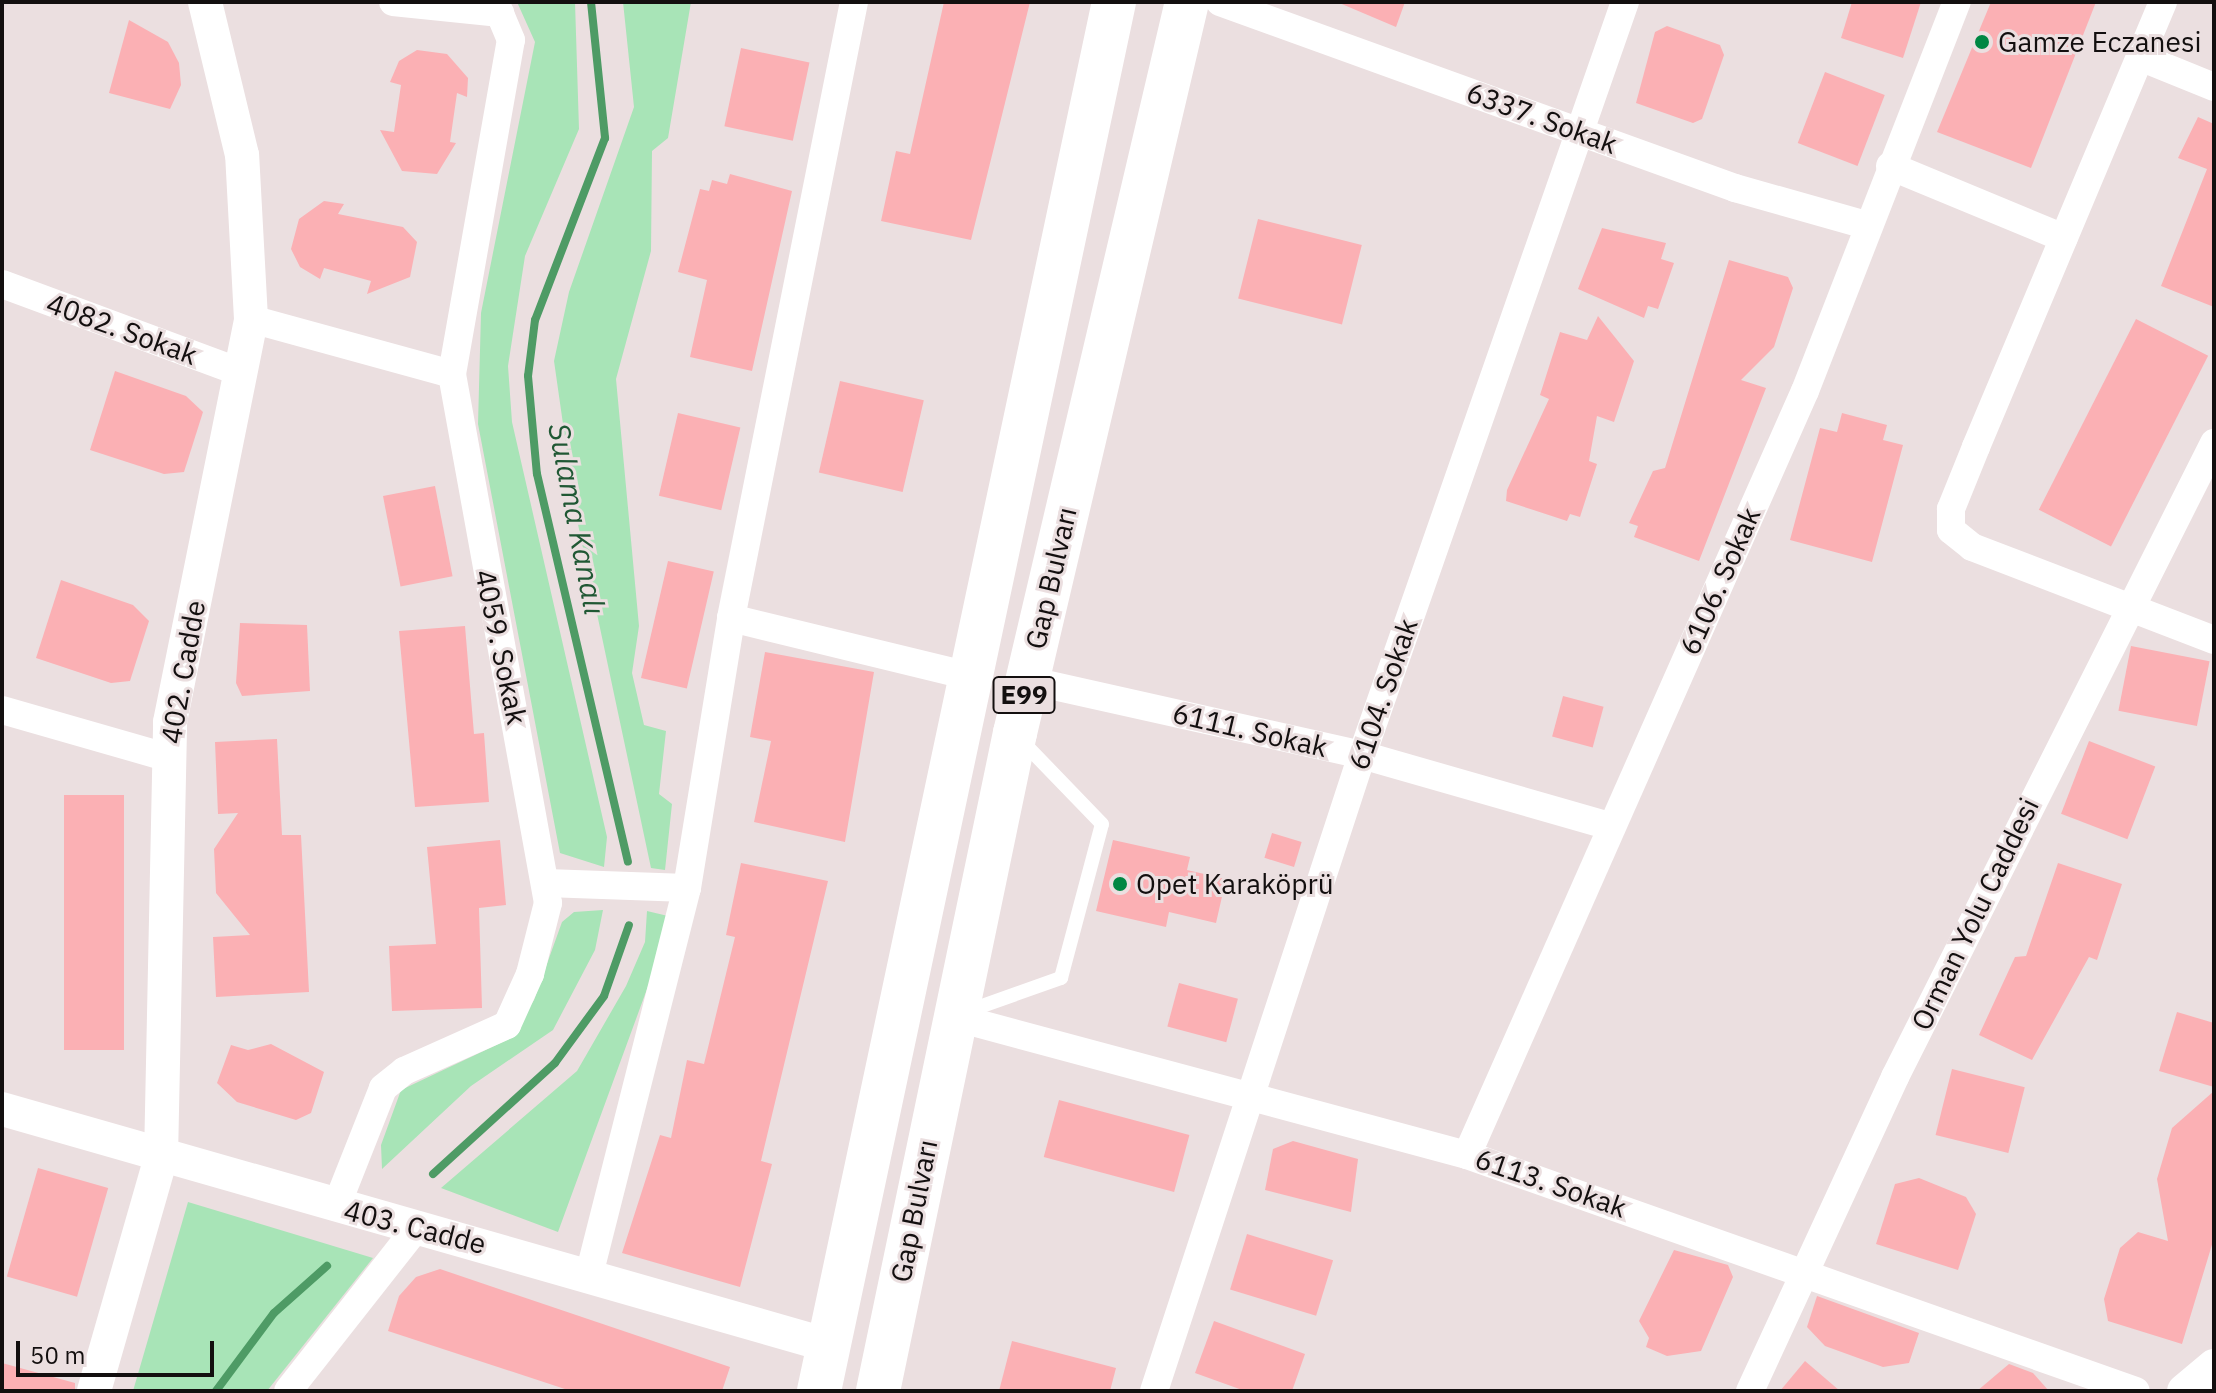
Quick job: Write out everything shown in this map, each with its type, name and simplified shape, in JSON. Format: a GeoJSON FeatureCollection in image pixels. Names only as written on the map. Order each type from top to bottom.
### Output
{"type":"FeatureCollection","features":[{"type":"Feature","properties":{"kind":"highway","name":"Gap Bulvarı"},"geometry":{"type":"LineString","coordinates":[[819,1391],[911,939],[973,677],[1114,2]]}},
{"type":"Feature","properties":{"kind":"highway","name":"Gap Bulvarı"},"geometry":{"type":"LineString","coordinates":[[878,1391],[1015,733],[1187,2]]}},
{"type":"Feature","properties":{"kind":"street","name":"402. Cadde"},"geometry":{"type":"LineString","coordinates":[[94,1391],[161,1158],[169,758],[251,319],[242,155],[205,2]]}},
{"type":"Feature","properties":{"kind":"street"},"geometry":{"type":"LineString","coordinates":[[393,2],[497,8]]}},
{"type":"Feature","properties":{"kind":"street"},"geometry":{"type":"LineString","coordinates":[[589,1275],[687,888],[731,618],[854,2]]}},
{"type":"Feature","properties":{"kind":"street","name":"6337. Sokak"},"geometry":{"type":"LineString","coordinates":[[1220,2],[1578,131],[1866,225]]}},
{"type":"Feature","properties":{"kind":"street","name":"6104. Sokak"},"geometry":{"type":"LineString","coordinates":[[1154,1391],[1249,1092],[1362,755],[1625,2]]}},
{"type":"Feature","properties":{"kind":"street","name":"6106. Sokak"},"geometry":{"type":"LineString","coordinates":[[1467,1155],[1805,391],[1866,225],[1957,2]]}},
{"type":"Feature","properties":{"kind":"street"},"geometry":{"type":"LineString","coordinates":[[2163,2],[1951,509],[1951,530],[1972,547],[2214,640]]}},
{"type":"Feature","properties":{"kind":"street","name":"4059. Sokak"},"geometry":{"type":"LineString","coordinates":[[336,1207],[383,1088],[404,1071],[507,1025],[530,974],[548,903],[452,374],[511,40],[497,8]]}},
{"type":"Feature","properties":{"kind":"street"},"geometry":{"type":"LineString","coordinates":[[2140,57],[2214,87]]}},
{"type":"Feature","properties":{"kind":"street"},"geometry":{"type":"LineString","coordinates":[[1890,166],[2064,238]]}},
{"type":"Feature","properties":{"kind":"street","name":"4082. Sokak"},"geometry":{"type":"LineString","coordinates":[[2,284],[242,373]]}},
{"type":"Feature","properties":{"kind":"street"},"geometry":{"type":"LineString","coordinates":[[251,319],[452,374]]}},
{"type":"Feature","properties":{"kind":"street","name":"Orman Yolu Caddesi"},"geometry":{"type":"LineString","coordinates":[[1750,1391],[2127,605],[2214,443]]}},
{"type":"Feature","properties":{"kind":"street"},"geometry":{"type":"LineString","coordinates":[[731,618],[973,677]]}},
{"type":"Feature","properties":{"kind":"street","name":"6111. Sokak"},"geometry":{"type":"LineString","coordinates":[[1027,680],[1362,755],[1610,826]]}},
{"type":"Feature","properties":{"kind":"street"},"geometry":{"type":"LineString","coordinates":[[2,710],[169,758]]}},
{"type":"Feature","properties":{"kind":"street"},"geometry":{"type":"LineString","coordinates":[[546,883],[687,888]]}},
{"type":"Feature","properties":{"kind":"street","name":"6113. Sokak"},"geometry":{"type":"LineString","coordinates":[[954,1017],[1249,1092],[1467,1155],[1806,1271],[2136,1391]]}},
{"type":"Feature","properties":{"kind":"street","name":"403. Cadde"},"geometry":{"type":"LineString","coordinates":[[2,1109],[161,1158],[336,1207],[418,1226],[828,1345]]}},
{"type":"Feature","properties":{"kind":"street"},"geometry":{"type":"LineString","coordinates":[[288,1391],[418,1226]]}},
{"type":"Feature","properties":{"kind":"street"},"geometry":{"type":"LineString","coordinates":[[2184,1391],[2214,1366]]}},
{"type":"Feature","properties":{"kind":"lane"},"geometry":{"type":"LineString","coordinates":[[954,1017],[1061,978],[1102,824],[1015,733]]}},
{"type":"Feature","properties":{"kind":"green space"},"geometry":{"type":"Polygon","coordinates":[[[517,2],[575,2],[579,129],[525,256],[508,366],[512,422],[607,837],[604,867],[560,853],[478,424],[481,313],[535,42],[517,2]]]}},
{"type":"Feature","properties":{"kind":"green space"},"geometry":{"type":"Polygon","coordinates":[[[623,2],[691,2],[668,138],[652,151],[651,251],[616,379],[639,626],[632,673],[644,725],[666,731],[659,794],[672,804],[665,870],[651,868],[576,515],[554,361],[569,292],[634,107],[623,2]]]}},
{"type":"Feature","properties":{"kind":"green space"},"geometry":{"type":"Polygon","coordinates":[[[603,910],[595,950],[553,1030],[471,1086],[382,1169],[381,1145],[401,1090],[509,1039],[534,1000],[562,922],[574,912],[603,910]]]}},
{"type":"Feature","properties":{"kind":"green space"},"geometry":{"type":"Polygon","coordinates":[[[647,911],[668,916],[658,959],[558,1232],[441,1188],[577,1071],[626,986],[645,942],[647,911]]]}},
{"type":"Feature","properties":{"kind":"green space"},"geometry":{"type":"Polygon","coordinates":[[[188,1202],[373,1258],[267,1391],[133,1391],[188,1202]]]}},
{"type":"Feature","properties":{"kind":"building"},"geometry":{"type":"Polygon","coordinates":[[[944,2],[1030,2],[971,240],[881,221],[896,151],[910,154],[944,2]]]}},
{"type":"Feature","properties":{"kind":"building"},"geometry":{"type":"Polygon","coordinates":[[[1337,2],[1405,2],[1396,27],[1337,2]]]}},
{"type":"Feature","properties":{"kind":"building"},"geometry":{"type":"Polygon","coordinates":[[[1852,2],[1921,2],[1903,58],[1841,38],[1852,2]]]}},
{"type":"Feature","properties":{"kind":"building"},"geometry":{"type":"Polygon","coordinates":[[[1991,2],[2096,2],[2031,168],[1937,132],[1991,2]]]}},
{"type":"Feature","properties":{"kind":"building"},"geometry":{"type":"Polygon","coordinates":[[[129,20],[168,42],[179,63],[181,85],[170,109],[109,93],[129,20]]]}},
{"type":"Feature","properties":{"kind":"building"},"geometry":{"type":"Polygon","coordinates":[[[1667,26],[1720,45],[1724,55],[1702,119],[1693,123],[1636,103],[1655,32],[1667,26]]]}},
{"type":"Feature","properties":{"kind":"building"},"geometry":{"type":"Polygon","coordinates":[[[741,48],[809,63],[793,141],[724,126],[741,48]]]}},
{"type":"Feature","properties":{"kind":"building"},"geometry":{"type":"Polygon","coordinates":[[[417,50],[447,54],[468,78],[467,97],[457,93],[450,142],[456,143],[437,174],[402,171],[380,130],[394,132],[401,85],[390,82],[399,61],[417,50]]]}},
{"type":"Feature","properties":{"kind":"building"},"geometry":{"type":"Polygon","coordinates":[[[1825,72],[1885,95],[1858,166],[1798,143],[1825,72]]]}},
{"type":"Feature","properties":{"kind":"building"},"geometry":{"type":"Polygon","coordinates":[[[2198,117],[2214,124],[2214,307],[2161,286],[2207,169],[2178,158],[2198,117]]]}},
{"type":"Feature","properties":{"kind":"building"},"geometry":{"type":"Polygon","coordinates":[[[730,174],[792,191],[752,371],[690,357],[707,280],[678,272],[700,189],[709,191],[712,180],[727,184],[730,174]]]}},
{"type":"Feature","properties":{"kind":"building"},"geometry":{"type":"Polygon","coordinates":[[[324,201],[344,204],[338,214],[403,227],[417,242],[410,277],[367,294],[371,281],[324,268],[320,279],[300,267],[291,249],[299,219],[324,201]]]}},
{"type":"Feature","properties":{"kind":"building"},"geometry":{"type":"Polygon","coordinates":[[[1258,219],[1362,245],[1342,324],[1238,299],[1258,219]]]}},
{"type":"Feature","properties":{"kind":"building"},"geometry":{"type":"Polygon","coordinates":[[[1602,228],[1666,243],[1661,259],[1674,263],[1658,309],[1648,306],[1644,318],[1578,289],[1602,228]]]}},
{"type":"Feature","properties":{"kind":"building"},"geometry":{"type":"Polygon","coordinates":[[[1729,260],[1788,277],[1793,288],[1774,347],[1741,380],[1766,388],[1699,561],[1634,537],[1638,526],[1629,523],[1653,471],[1665,468],[1729,260]]]}},
{"type":"Feature","properties":{"kind":"building"},"geometry":{"type":"Polygon","coordinates":[[[1598,316],[1634,361],[1614,422],[1597,416],[1589,461],[1597,464],[1580,517],[1570,514],[1567,521],[1506,501],[1507,490],[1549,399],[1540,395],[1560,332],[1587,340],[1598,316]]]}},
{"type":"Feature","properties":{"kind":"building"},"geometry":{"type":"Polygon","coordinates":[[[2136,319],[2208,356],[2111,546],[2039,510],[2136,319]]]}},
{"type":"Feature","properties":{"kind":"building"},"geometry":{"type":"Polygon","coordinates":[[[115,371],[186,396],[203,412],[184,472],[164,474],[90,450],[115,371]]]}},
{"type":"Feature","properties":{"kind":"building"},"geometry":{"type":"Polygon","coordinates":[[[840,381],[924,400],[903,492],[819,473],[840,381]]]}},
{"type":"Feature","properties":{"kind":"building"},"geometry":{"type":"Polygon","coordinates":[[[678,413],[740,427],[721,510],[659,496],[678,413]]]}},
{"type":"Feature","properties":{"kind":"building"},"geometry":{"type":"Polygon","coordinates":[[[1842,413],[1887,425],[1883,440],[1903,445],[1872,562],[1790,540],[1820,428],[1837,432],[1842,413]]]}},
{"type":"Feature","properties":{"kind":"building"},"geometry":{"type":"Polygon","coordinates":[[[435,486],[453,576],[401,586],[383,496],[435,486]]]}},
{"type":"Feature","properties":{"kind":"building"},"geometry":{"type":"Polygon","coordinates":[[[668,561],[714,572],[687,688],[641,678],[668,561]]]}},
{"type":"Feature","properties":{"kind":"building"},"geometry":{"type":"Polygon","coordinates":[[[61,580],[133,605],[149,621],[130,681],[111,683],[36,658],[61,580]]]}},
{"type":"Feature","properties":{"kind":"building"},"geometry":{"type":"Polygon","coordinates":[[[240,623],[307,625],[310,691],[242,696],[236,683],[240,623]]]}},
{"type":"Feature","properties":{"kind":"building"},"geometry":{"type":"Polygon","coordinates":[[[465,626],[474,734],[484,733],[489,802],[415,807],[399,631],[465,626]]]}},
{"type":"Feature","properties":{"kind":"building"},"geometry":{"type":"Polygon","coordinates":[[[2131,646],[2210,661],[2197,726],[2118,711],[2131,646]]]}},
{"type":"Feature","properties":{"kind":"building"},"geometry":{"type":"Polygon","coordinates":[[[765,652],[874,672],[845,842],[754,822],[771,741],[750,737],[765,652]]]}},
{"type":"Feature","properties":{"kind":"building"},"geometry":{"type":"Polygon","coordinates":[[[1563,696],[1604,707],[1593,747],[1552,737],[1563,696]]]}},
{"type":"Feature","properties":{"kind":"building"},"geometry":{"type":"Polygon","coordinates":[[[277,739],[282,835],[301,835],[309,992],[216,997],[213,937],[250,935],[216,893],[214,849],[238,813],[218,814],[215,742],[277,739]]]}},
{"type":"Feature","properties":{"kind":"building"},"geometry":{"type":"Polygon","coordinates":[[[2089,741],[2155,766],[2127,839],[2061,814],[2089,741]]]}},
{"type":"Feature","properties":{"kind":"building"},"geometry":{"type":"Polygon","coordinates":[[[64,795],[124,795],[124,1050],[64,1050],[64,795]]]}},
{"type":"Feature","properties":{"kind":"building"},"geometry":{"type":"Polygon","coordinates":[[[1272,833],[1302,842],[1294,867],[1264,858],[1272,833]]]}},
{"type":"Feature","properties":{"kind":"building"},"geometry":{"type":"Polygon","coordinates":[[[500,840],[506,905],[479,908],[482,1008],[392,1011],[389,946],[436,944],[427,847],[500,840]]]}},
{"type":"Feature","properties":{"kind":"building"},"geometry":{"type":"Polygon","coordinates":[[[1113,840],[1190,857],[1187,870],[1226,879],[1216,923],[1169,912],[1166,927],[1096,911],[1113,840]]]}},
{"type":"Feature","properties":{"kind":"building"},"geometry":{"type":"Polygon","coordinates":[[[741,863],[828,881],[761,1161],[772,1164],[740,1287],[622,1253],[660,1135],[671,1138],[687,1060],[704,1064],[735,937],[726,935],[741,863]]]}},
{"type":"Feature","properties":{"kind":"building"},"geometry":{"type":"Polygon","coordinates":[[[2058,863],[2122,884],[2097,960],[2089,957],[2032,1060],[1979,1035],[2015,957],[2026,956],[2058,863]]]}},
{"type":"Feature","properties":{"kind":"building"},"geometry":{"type":"Polygon","coordinates":[[[1179,983],[1238,999],[1226,1042],[1167,1026],[1179,983]]]}},
{"type":"Feature","properties":{"kind":"building"},"geometry":{"type":"Polygon","coordinates":[[[2177,1012],[2214,1023],[2214,1087],[2159,1071],[2177,1012]]]}},
{"type":"Feature","properties":{"kind":"building"},"geometry":{"type":"Polygon","coordinates":[[[271,1044],[324,1072],[311,1113],[296,1120],[237,1102],[217,1083],[231,1045],[248,1050],[271,1044]]]}},
{"type":"Feature","properties":{"kind":"building"},"geometry":{"type":"Polygon","coordinates":[[[1952,1069],[2025,1087],[2008,1153],[1936,1135],[1952,1069]]]}},
{"type":"Feature","properties":{"kind":"building"},"geometry":{"type":"Polygon","coordinates":[[[2214,1091],[2214,1238],[2182,1344],[2108,1321],[2104,1299],[2120,1248],[2138,1232],[2168,1241],[2157,1179],[2172,1128],[2214,1091]]]}},
{"type":"Feature","properties":{"kind":"building"},"geometry":{"type":"Polygon","coordinates":[[[1059,1100],[1189,1135],[1174,1192],[1044,1157],[1059,1100]]]}},
{"type":"Feature","properties":{"kind":"building"},"geometry":{"type":"Polygon","coordinates":[[[1293,1141],[1358,1159],[1351,1212],[1265,1190],[1273,1149],[1293,1141]]]}},
{"type":"Feature","properties":{"kind":"building"},"geometry":{"type":"Polygon","coordinates":[[[38,1168],[108,1188],[77,1297],[7,1277],[38,1168]]]}},
{"type":"Feature","properties":{"kind":"building"},"geometry":{"type":"Polygon","coordinates":[[[1919,1178],[1966,1197],[1976,1214],[1958,1270],[1876,1244],[1895,1184],[1919,1178]]]}},
{"type":"Feature","properties":{"kind":"building"},"geometry":{"type":"Polygon","coordinates":[[[1247,1234],[1333,1260],[1316,1316],[1230,1289],[1247,1234]]]}},
{"type":"Feature","properties":{"kind":"building"},"geometry":{"type":"Polygon","coordinates":[[[1674,1250],[1728,1265],[1733,1277],[1701,1351],[1667,1356],[1646,1347],[1649,1338],[1639,1321],[1674,1250]]]}},
{"type":"Feature","properties":{"kind":"building"},"geometry":{"type":"Polygon","coordinates":[[[440,1269],[730,1367],[722,1391],[571,1391],[388,1331],[399,1296],[416,1277],[440,1269]]]}},
{"type":"Feature","properties":{"kind":"building"},"geometry":{"type":"Polygon","coordinates":[[[1817,1296],[1919,1333],[1909,1363],[1883,1367],[1825,1346],[1807,1327],[1817,1296]]]}},
{"type":"Feature","properties":{"kind":"building"},"geometry":{"type":"Polygon","coordinates":[[[1214,1321],[1305,1354],[1292,1391],[1245,1391],[1195,1373],[1214,1321]]]}},
{"type":"Feature","properties":{"kind":"building"},"geometry":{"type":"Polygon","coordinates":[[[1012,1341],[1116,1368],[1110,1391],[999,1391],[1012,1341]]]}},
{"type":"Feature","properties":{"kind":"building"},"geometry":{"type":"Polygon","coordinates":[[[1805,1361],[1840,1391],[1780,1391],[1805,1361]]]}},
{"type":"Feature","properties":{"kind":"building"},"geometry":{"type":"Polygon","coordinates":[[[2,1363],[75,1383],[75,1391],[2,1391],[2,1363]]]}},
{"type":"Feature","properties":{"kind":"building"},"geometry":{"type":"Polygon","coordinates":[[[2009,1364],[2033,1373],[2049,1391],[1977,1391],[2009,1364]]]}},
{"type":"Feature","properties":{"kind":"waterway","name":"Sulama Kanalı"},"geometry":{"type":"LineString","coordinates":[[591,2],[605,138],[535,320],[528,376],[537,474],[628,861]]}},
{"type":"Feature","properties":{"kind":"waterway","name":"Sulama Kanalı"},"geometry":{"type":"LineString","coordinates":[[433,1174],[555,1063],[604,996],[629,925]]}},
{"type":"Feature","properties":{"kind":"waterway","name":"Sulama Kanalı"},"geometry":{"type":"LineString","coordinates":[[216,1391],[274,1313],[327,1266]]}},
{"type":"Feature","properties":{"kind":"place","name":"Gamze Eczanesi"},"geometry":{"type":"Point","coordinates":[1982,42]}},
{"type":"Feature","properties":{"kind":"place","name":"Opet Karaköprü"},"geometry":{"type":"Point","coordinates":[1120,884]}}]}
